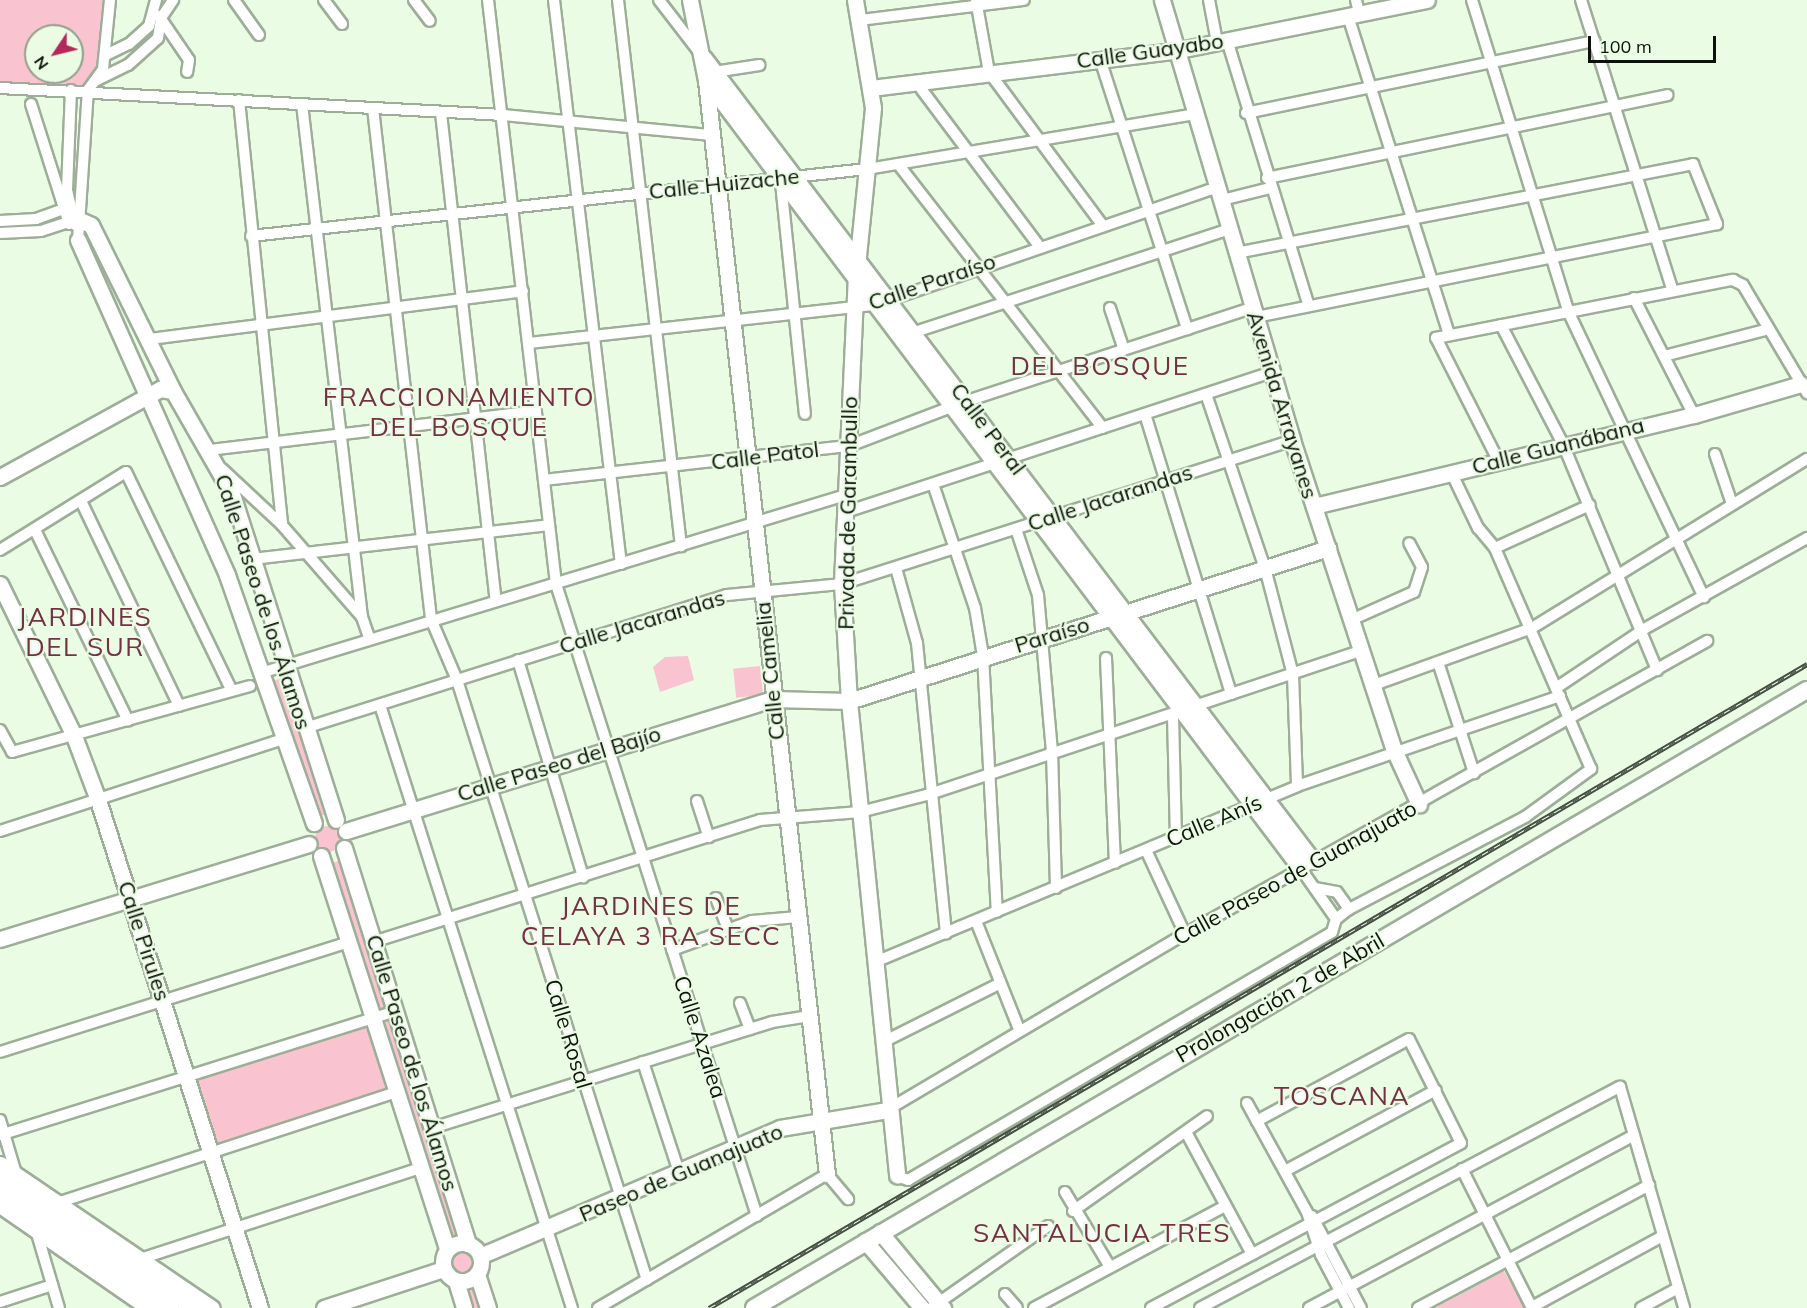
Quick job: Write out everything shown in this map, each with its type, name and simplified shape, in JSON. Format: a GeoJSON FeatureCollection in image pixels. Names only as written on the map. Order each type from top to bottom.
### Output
{"type":"FeatureCollection","features":[{"type":"Feature","properties":{"kind":"main road"},"geometry":{"type":"LineString","coordinates":[[690,0],[700,53]]}},
{"type":"Feature","properties":{"kind":"main road","name":"Privada de Garambullo"},"geometry":{"type":"LineString","coordinates":[[855,0],[871,88],[867,169],[856,274],[842,584],[849,701],[883,1042],[887,1110],[897,1176]]}},
{"type":"Feature","properties":{"kind":"main road","name":"Avenida Arrayanes"},"geometry":{"type":"LineString","coordinates":[[1162,0],[1174,51],[1220,194],[1292,440],[1371,686],[1394,750],[1419,804]]}},
{"type":"Feature","properties":{"kind":"main road","name":"Calle Guayabo"},"geometry":{"type":"LineString","coordinates":[[871,88],[1174,51],[1354,10],[1427,0]]}},
{"type":"Feature","properties":{"kind":"main road","name":"Calle Peral"},"geometry":{"type":"LineString","coordinates":[[700,53],[710,76],[788,177],[875,305],[950,407],[1110,618],[1260,802],[1307,865]]}},
{"type":"Feature","properties":{"kind":"main road","name":"Calle Camelia"},"geometry":{"type":"LineString","coordinates":[[710,76],[712,135],[731,323],[827,1174]]}},
{"type":"Feature","properties":{"kind":"main road","name":"Calle Peral"},"geometry":{"type":"LineString","coordinates":[[788,177],[858,256],[1127,612],[1184,711]]}},
{"type":"Feature","properties":{"kind":"main road","name":"Calle Paseo de los Álamos"},"geometry":{"type":"LineString","coordinates":[[73,220],[91,225],[150,339],[173,391],[213,457],[252,559],[305,728],[341,826]]}},
{"type":"Feature","properties":{"kind":"main road","name":"Calle Paseo de los Álamos"},"geometry":{"type":"LineString","coordinates":[[78,240],[144,398],[227,574],[264,672],[314,824]]}},
{"type":"Feature","properties":{"kind":"main road","name":"Calle Guanábana"},"geometry":{"type":"LineString","coordinates":[[1314,506],[1627,428],[1694,415],[1804,388]]}},
{"type":"Feature","properties":{"kind":"main road"},"geometry":{"type":"LineString","coordinates":[[0,477],[160,389],[173,391]]}},
{"type":"Feature","properties":{"kind":"main road","name":"Paraíso"},"geometry":{"type":"LineString","coordinates":[[773,699],[849,701],[983,656],[1328,548]]}},
{"type":"Feature","properties":{"kind":"main road","name":"Calle Pirules"},"geometry":{"type":"LineString","coordinates":[[0,584],[74,736],[98,800],[260,1308]]}},
{"type":"Feature","properties":{"kind":"main road","name":"Prolongación 2 de Abril"},"geometry":{"type":"LineString","coordinates":[[754,1308],[1807,690]]}},
{"type":"Feature","properties":{"kind":"main road","name":"Calle Paseo del Bajío"},"geometry":{"type":"LineString","coordinates":[[314,824],[341,826],[416,809],[549,766],[773,699]]}},
{"type":"Feature","properties":{"kind":"main road"},"geometry":{"type":"LineString","coordinates":[[309,844],[314,824]]}},
{"type":"Feature","properties":{"kind":"main road"},"geometry":{"type":"LineString","coordinates":[[309,844],[321,856],[344,848],[341,826]]}},
{"type":"Feature","properties":{"kind":"main road"},"geometry":{"type":"LineString","coordinates":[[0,939],[309,844]]}},
{"type":"Feature","properties":{"kind":"main road","name":"Calle Paseo de los Álamos"},"geometry":{"type":"LineString","coordinates":[[344,848],[468,1244]]}},
{"type":"Feature","properties":{"kind":"main road","name":"Calle Paseo de los Álamos"},"geometry":{"type":"LineString","coordinates":[[321,856],[447,1249]]}},
{"type":"Feature","properties":{"kind":"main road","name":"Paseo de Guanajuato"},"geometry":{"type":"LineString","coordinates":[[480,1256],[736,1151],[780,1128],[822,1125],[887,1110]]}},
{"type":"Feature","properties":{"kind":"main road"},"geometry":{"type":"LineString","coordinates":[[0,1165],[17,1177],[47,1217]]}},
{"type":"Feature","properties":{"kind":"main road"},"geometry":{"type":"LineString","coordinates":[[0,1165],[47,1217]]}},
{"type":"Feature","properties":{"kind":"main road"},"geometry":{"type":"LineString","coordinates":[[0,1176],[149,1308]]}},
{"type":"Feature","properties":{"kind":"main road"},"geometry":{"type":"LineString","coordinates":[[0,1192],[47,1217],[170,1308]]}},
{"type":"Feature","properties":{"kind":"main road"},"geometry":{"type":"LineString","coordinates":[[0,1199],[47,1217],[140,1259],[212,1308]]}},
{"type":"Feature","properties":{"kind":"main road"},"geometry":{"type":"LineString","coordinates":[[0,1205],[7,1216],[47,1217]]}},
{"type":"Feature","properties":{"kind":"main road"},"geometry":{"type":"LineString","coordinates":[[880,1232],[937,1306]]}},
{"type":"Feature","properties":{"kind":"main road"},"geometry":{"type":"LineString","coordinates":[[79,1239],[193,1308]]}},
{"type":"Feature","properties":{"kind":"main road"},"geometry":{"type":"LineString","coordinates":[[865,1241],[922,1308]]}},
{"type":"Feature","properties":{"kind":"main road"},"geometry":{"type":"LineString","coordinates":[[444,1269],[447,1249],[468,1244],[480,1256],[477,1274],[488,1308]]}},
{"type":"Feature","properties":{"kind":"main road"},"geometry":{"type":"LineString","coordinates":[[444,1269],[456,1281],[464,1308]]}},
{"type":"Feature","properties":{"kind":"main road"},"geometry":{"type":"LineString","coordinates":[[324,1308],[444,1269]]}},
{"type":"Feature","properties":{"kind":"main road"},"geometry":{"type":"LineString","coordinates":[[456,1281],[477,1274]]}},
{"type":"Feature","properties":{"kind":"street"},"geometry":{"type":"LineString","coordinates":[[88,90],[97,80],[106,55],[110,0]]}},
{"type":"Feature","properties":{"kind":"street"},"geometry":{"type":"LineString","coordinates":[[106,55],[129,44],[149,26],[156,9],[173,0]]}},
{"type":"Feature","properties":{"kind":"street"},"geometry":{"type":"LineString","coordinates":[[234,0],[259,35]]}},
{"type":"Feature","properties":{"kind":"street"},"geometry":{"type":"LineString","coordinates":[[324,0],[342,24]]}},
{"type":"Feature","properties":{"kind":"street"},"geometry":{"type":"LineString","coordinates":[[414,0],[430,21]]}},
{"type":"Feature","properties":{"kind":"street","name":"Calle Azalea"},"geometry":{"type":"LineString","coordinates":[[488,0],[556,584],[757,1216]]}},
{"type":"Feature","properties":{"kind":"street"},"geometry":{"type":"LineString","coordinates":[[554,0],[580,200],[621,564]]}},
{"type":"Feature","properties":{"kind":"street"},"geometry":{"type":"LineString","coordinates":[[618,0],[644,193],[681,546]]}},
{"type":"Feature","properties":{"kind":"street","name":"Calle Peral"},"geometry":{"type":"LineString","coordinates":[[659,0],[700,53]]}},
{"type":"Feature","properties":{"kind":"street"},"geometry":{"type":"LineString","coordinates":[[860,20],[976,2],[1024,0]]}},
{"type":"Feature","properties":{"kind":"street"},"geometry":{"type":"LineString","coordinates":[[1209,0],[1309,306]]}},
{"type":"Feature","properties":{"kind":"street"},"geometry":{"type":"LineString","coordinates":[[1472,0],[1568,311],[1627,428],[1704,597]]}},
{"type":"Feature","properties":{"kind":"street"},"geometry":{"type":"LineString","coordinates":[[1581,0],[1672,289]]}},
{"type":"Feature","properties":{"kind":"street"},"geometry":{"type":"LineString","coordinates":[[976,2],[989,72],[1103,226]]}},
{"type":"Feature","properties":{"kind":"street"},"geometry":{"type":"LineString","coordinates":[[156,9],[158,38]]}},
{"type":"Feature","properties":{"kind":"street"},"geometry":{"type":"LineString","coordinates":[[156,9],[189,60],[187,72]]}},
{"type":"Feature","properties":{"kind":"street"},"geometry":{"type":"LineString","coordinates":[[1354,10],[1369,87],[1449,334]]}},
{"type":"Feature","properties":{"kind":"street"},"geometry":{"type":"LineString","coordinates":[[149,26],[158,38]]}},
{"type":"Feature","properties":{"kind":"street"},"geometry":{"type":"LineString","coordinates":[[97,80],[128,65],[136,54],[158,38],[175,40]]}},
{"type":"Feature","properties":{"kind":"street"},"geometry":{"type":"LineString","coordinates":[[1246,113],[1595,41]]}},
{"type":"Feature","properties":{"kind":"street"},"geometry":{"type":"LineString","coordinates":[[129,44],[136,54]]}},
{"type":"Feature","properties":{"kind":"street"},"geometry":{"type":"LineString","coordinates":[[1100,59],[1160,252],[1187,329]]}},
{"type":"Feature","properties":{"kind":"street"},"geometry":{"type":"LineString","coordinates":[[710,76],[759,66]]}},
{"type":"Feature","properties":{"kind":"street"},"geometry":{"type":"LineString","coordinates":[[916,82],[1039,246]]}},
{"type":"Feature","properties":{"kind":"street"},"geometry":{"type":"LineString","coordinates":[[0,88],[88,90],[503,116],[635,126],[712,135]]}},
{"type":"Feature","properties":{"kind":"street","name":"Calle Paseo de los Álamos"},"geometry":{"type":"LineString","coordinates":[[71,90],[67,190],[78,240]]}},
{"type":"Feature","properties":{"kind":"street","name":"Calle Paseo de los Álamos"},"geometry":{"type":"LineString","coordinates":[[78,240],[73,220],[88,90]]}},
{"type":"Feature","properties":{"kind":"street","name":"Calle Paraíso"},"geometry":{"type":"LineString","coordinates":[[529,343],[731,323],[875,305],[975,267],[1148,211],[1389,153],[1667,94]]}},
{"type":"Feature","properties":{"kind":"street"},"geometry":{"type":"LineString","coordinates":[[239,100],[282,525]]}},
{"type":"Feature","properties":{"kind":"street","name":"Calle Paseo de los Álamos"},"geometry":{"type":"LineString","coordinates":[[31,104],[63,209],[73,220]]}},
{"type":"Feature","properties":{"kind":"street"},"geometry":{"type":"LineString","coordinates":[[302,104],[362,617],[369,637]]}},
{"type":"Feature","properties":{"kind":"street","name":"Calle Rosal"},"geometry":{"type":"LineString","coordinates":[[374,108],[407,424],[431,619],[458,680],[492,784],[524,895],[647,1280]]}},
{"type":"Feature","properties":{"kind":"street"},"geometry":{"type":"LineString","coordinates":[[441,113],[472,417],[496,600]]}},
{"type":"Feature","properties":{"kind":"street","name":"Calle Huizache"},"geometry":{"type":"LineString","coordinates":[[251,236],[317,230],[386,219],[513,208],[867,169],[1194,114]]}},
{"type":"Feature","properties":{"kind":"street"},"geometry":{"type":"LineString","coordinates":[[898,164],[975,267],[1103,428]]}},
{"type":"Feature","properties":{"kind":"street","name":"Calle Patol"},"geometry":{"type":"LineString","coordinates":[[544,480],[849,446],[967,401],[1187,329],[1253,313],[1309,306],[1718,224],[1693,164],[1637,175]]}},
{"type":"Feature","properties":{"kind":"street"},"geometry":{"type":"LineString","coordinates":[[1236,253],[1287,240],[1411,219],[1637,175]]}},
{"type":"Feature","properties":{"kind":"street"},"geometry":{"type":"LineString","coordinates":[[788,177],[805,414]]}},
{"type":"Feature","properties":{"kind":"street"},"geometry":{"type":"LineString","coordinates":[[0,221],[36,219],[63,209]]}},
{"type":"Feature","properties":{"kind":"street"},"geometry":{"type":"LineString","coordinates":[[0,233],[41,231],[73,220]]}},
{"type":"Feature","properties":{"kind":"street"},"geometry":{"type":"LineString","coordinates":[[915,332],[1230,229]]}},
{"type":"Feature","properties":{"kind":"street"},"geometry":{"type":"LineString","coordinates":[[1498,460],[1436,338],[1672,289],[1739,282],[1804,388]]}},
{"type":"Feature","properties":{"kind":"street"},"geometry":{"type":"LineString","coordinates":[[150,339],[523,291]]}},
{"type":"Feature","properties":{"kind":"street"},"geometry":{"type":"LineString","coordinates":[[1634,298],[1694,415]]}},
{"type":"Feature","properties":{"kind":"street"},"geometry":{"type":"LineString","coordinates":[[1110,308],[1124,350]]}},
{"type":"Feature","properties":{"kind":"street"},"geometry":{"type":"LineString","coordinates":[[1501,325],[1563,444],[1644,629],[1657,670]]}},
{"type":"Feature","properties":{"kind":"street"},"geometry":{"type":"LineString","coordinates":[[1664,356],[1769,329]]}},
{"type":"Feature","properties":{"kind":"street"},"geometry":{"type":"LineString","coordinates":[[846,512],[1273,372]]}},
{"type":"Feature","properties":{"kind":"street"},"geometry":{"type":"LineString","coordinates":[[1206,394],[1265,568],[1293,675],[1297,786]]}},
{"type":"Feature","properties":{"kind":"street"},"geometry":{"type":"LineString","coordinates":[[362,617],[282,525],[213,457],[273,440],[536,411]]}},
{"type":"Feature","properties":{"kind":"street"},"geometry":{"type":"LineString","coordinates":[[1145,414],[1231,694]]}},
{"type":"Feature","properties":{"kind":"street","name":"Calle Jacarandas"},"geometry":{"type":"LineString","coordinates":[[305,728],[727,595],[842,584],[1292,440]]}},
{"type":"Feature","properties":{"kind":"street"},"geometry":{"type":"LineString","coordinates":[[1715,454],[1732,504]]}},
{"type":"Feature","properties":{"kind":"street"},"geometry":{"type":"LineString","coordinates":[[1371,686],[1532,628],[1619,570],[1807,459]]}},
{"type":"Feature","properties":{"kind":"street"},"geometry":{"type":"LineString","coordinates":[[0,550],[126,472],[231,689]]}},
{"type":"Feature","properties":{"kind":"street"},"geometry":{"type":"LineString","coordinates":[[897,1176],[908,1180],[1322,938],[1332,932],[1336,919],[1349,909],[1525,817],[1591,769],[1568,719],[1532,628],[1495,548],[1479,528],[1451,472]]}},
{"type":"Feature","properties":{"kind":"street"},"geometry":{"type":"LineString","coordinates":[[933,484],[975,608],[983,656],[992,774],[998,912]]}},
{"type":"Feature","properties":{"kind":"street"},"geometry":{"type":"LineString","coordinates":[[264,672],[369,637],[556,584],[846,495]]}},
{"type":"Feature","properties":{"kind":"street"},"geometry":{"type":"LineString","coordinates":[[81,501],[178,706]]}},
{"type":"Feature","properties":{"kind":"street"},"geometry":{"type":"LineString","coordinates":[[1495,548],[1590,504]]}},
{"type":"Feature","properties":{"kind":"street"},"geometry":{"type":"LineString","coordinates":[[252,559],[549,525]]}},
{"type":"Feature","properties":{"kind":"street"},"geometry":{"type":"LineString","coordinates":[[1016,529],[1038,595],[1052,752],[1056,888]]}},
{"type":"Feature","properties":{"kind":"street"},"geometry":{"type":"LineString","coordinates":[[35,530],[128,721]]}},
{"type":"Feature","properties":{"kind":"street","name":"Calle Anís"},"geometry":{"type":"LineString","coordinates":[[875,962],[1297,786],[1558,692],[1644,629],[1807,538]]}},
{"type":"Feature","properties":{"kind":"street"},"geometry":{"type":"LineString","coordinates":[[1351,620],[1414,592],[1422,567],[1409,543]]}},
{"type":"Feature","properties":{"kind":"street"},"geometry":{"type":"LineString","coordinates":[[896,568],[917,643],[930,794],[946,934]]}},
{"type":"Feature","properties":{"kind":"street","name":"Calle Paseo de Guanajuato"},"geometry":{"type":"LineString","coordinates":[[887,1110],[953,1075],[1019,1029],[1185,934],[1707,641]]}},
{"type":"Feature","properties":{"kind":"street"},"geometry":{"type":"LineString","coordinates":[[374,942],[709,837],[786,818],[860,812],[930,794],[1052,752],[1113,736],[1360,651]]}},
{"type":"Feature","properties":{"kind":"street"},"geometry":{"type":"LineString","coordinates":[[1106,658],[1113,736],[1115,863]]}},
{"type":"Feature","properties":{"kind":"street"},"geometry":{"type":"LineString","coordinates":[[518,660],[583,877]]}},
{"type":"Feature","properties":{"kind":"street"},"geometry":{"type":"LineString","coordinates":[[1438,662],[1474,772]]}},
{"type":"Feature","properties":{"kind":"street"},"geometry":{"type":"LineString","coordinates":[[0,730],[12,752],[128,721],[231,689],[250,686]]}},
{"type":"Feature","properties":{"kind":"street"},"geometry":{"type":"LineString","coordinates":[[380,705],[451,918],[572,1308]]}},
{"type":"Feature","properties":{"kind":"street"},"geometry":{"type":"LineString","coordinates":[[1176,838],[1184,711]]}},
{"type":"Feature","properties":{"kind":"street"},"geometry":{"type":"LineString","coordinates":[[0,831],[286,738]]}},
{"type":"Feature","properties":{"kind":"street"},"geometry":{"type":"LineString","coordinates":[[697,801],[709,837]]}},
{"type":"Feature","properties":{"kind":"street"},"geometry":{"type":"LineString","coordinates":[[1146,850],[1185,934]]}},
{"type":"Feature","properties":{"kind":"street"},"geometry":{"type":"LineString","coordinates":[[1307,865],[1315,888],[1336,919]]}},
{"type":"Feature","properties":{"kind":"street"},"geometry":{"type":"LineString","coordinates":[[1315,888],[1337,892],[1349,909]]}},
{"type":"Feature","properties":{"kind":"street"},"geometry":{"type":"LineString","coordinates":[[716,898],[728,929]]}},
{"type":"Feature","properties":{"kind":"street"},"geometry":{"type":"LineString","coordinates":[[672,950],[728,929],[798,917]]}},
{"type":"Feature","properties":{"kind":"street"},"geometry":{"type":"LineString","coordinates":[[975,921],[1019,1029]]}},
{"type":"Feature","properties":{"kind":"street"},"geometry":{"type":"LineString","coordinates":[[0,1052],[349,942]]}},
{"type":"Feature","properties":{"kind":"street"},"geometry":{"type":"LineString","coordinates":[[883,1042],[999,984]]}},
{"type":"Feature","properties":{"kind":"street"},"geometry":{"type":"LineString","coordinates":[[740,1003],[750,1029]]}},
{"type":"Feature","properties":{"kind":"street"},"geometry":{"type":"LineString","coordinates":[[2,1135],[395,1011]]}},
{"type":"Feature","properties":{"kind":"street"},"geometry":{"type":"LineString","coordinates":[[432,1128],[750,1029],[810,1016]]}},
{"type":"Feature","properties":{"kind":"street"},"geometry":{"type":"LineString","coordinates":[[1151,1308],[1252,1254],[1311,1218],[1461,1143],[1409,1039],[1257,1121]]}},
{"type":"Feature","properties":{"kind":"street"},"geometry":{"type":"LineString","coordinates":[[643,1062],[680,1174]]}},
{"type":"Feature","properties":{"kind":"street"},"geometry":{"type":"LineString","coordinates":[[1200,1308],[1620,1087],[1684,1308]]}},
{"type":"Feature","properties":{"kind":"street"},"geometry":{"type":"LineString","coordinates":[[1285,1171],[1436,1090]]}},
{"type":"Feature","properties":{"kind":"street"},"geometry":{"type":"LineString","coordinates":[[59,1308],[52,1286],[47,1217],[211,1152],[397,1092]]}},
{"type":"Feature","properties":{"kind":"street"},"geometry":{"type":"LineString","coordinates":[[1247,1103],[1311,1218],[1344,1289],[1349,1308]]}},
{"type":"Feature","properties":{"kind":"street"},"geometry":{"type":"LineString","coordinates":[[1073,1211],[1207,1116]]}},
{"type":"Feature","properties":{"kind":"street"},"geometry":{"type":"LineString","coordinates":[[0,1120],[2,1135],[17,1177]]}},
{"type":"Feature","properties":{"kind":"street"},"geometry":{"type":"LineString","coordinates":[[1186,1132],[1252,1254]]}},
{"type":"Feature","properties":{"kind":"street"},"geometry":{"type":"LineString","coordinates":[[1309,1308],[1634,1135]]}},
{"type":"Feature","properties":{"kind":"street"},"geometry":{"type":"LineString","coordinates":[[140,1259],[420,1168]]}},
{"type":"Feature","properties":{"kind":"street"},"geometry":{"type":"LineString","coordinates":[[1462,1169],[1532,1307],[1663,1236]]}},
{"type":"Feature","properties":{"kind":"street"},"geometry":{"type":"LineString","coordinates":[[598,1308],[827,1174],[848,1199]]}},
{"type":"Feature","properties":{"kind":"street"},"geometry":{"type":"LineString","coordinates":[[1418,1308],[1649,1185]]}},
{"type":"Feature","properties":{"kind":"street"},"geometry":{"type":"LineString","coordinates":[[1065,1192],[1073,1211],[1110,1267]]}},
{"type":"Feature","properties":{"kind":"street"},"geometry":{"type":"LineString","coordinates":[[1034,1308],[1225,1206]]}},
{"type":"Feature","properties":{"kind":"street"},"geometry":{"type":"LineString","coordinates":[[937,1306],[1048,1226]]}},
{"type":"Feature","properties":{"kind":"street"},"geometry":{"type":"LineString","coordinates":[[0,1302],[52,1286]]}},
{"type":"Feature","properties":{"kind":"street"},"geometry":{"type":"LineString","coordinates":[[1641,1308],[1678,1288]]}},
{"type":"Feature","properties":{"kind":"street"},"geometry":{"type":"LineString","coordinates":[[1344,1289],[1361,1308]]}},
{"type":"Feature","properties":{"kind":"street"},"geometry":{"type":"LineString","coordinates":[[1005,1294],[1017,1308]]}},
{"type":"Feature","properties":{"kind":"shaded area"},"geometry":{"type":"Polygon","coordinates":[[[0,0],[110,0],[98,96],[0,88],[0,0]]]}},
{"type":"Feature","properties":{"kind":"shaded area"},"geometry":{"type":"Polygon","coordinates":[[[688,656],[694,680],[660,692],[653,667],[665,657],[688,656]]]}},
{"type":"Feature","properties":{"kind":"shaded area"},"geometry":{"type":"Polygon","coordinates":[[[760,666],[763,695],[736,698],[733,669],[760,666]]]}},
{"type":"Feature","properties":{"kind":"shaded area"},"geometry":{"type":"Polygon","coordinates":[[[282,678],[326,814],[317,817],[272,681],[282,678]]]}},
{"type":"Feature","properties":{"kind":"shaded area"},"geometry":{"type":"Polygon","coordinates":[[[328,826],[338,829],[341,839],[338,849],[328,852],[318,849],[315,839],[318,829],[328,826]]]}},
{"type":"Feature","properties":{"kind":"shaded area"},"geometry":{"type":"Polygon","coordinates":[[[341,860],[464,1239],[450,1244],[327,865],[341,860]]]}},
{"type":"Feature","properties":{"kind":"shaded area"},"geometry":{"type":"Polygon","coordinates":[[[369,1023],[389,1090],[214,1143],[194,1077],[369,1023]]]}},
{"type":"Feature","properties":{"kind":"shaded area"},"geometry":{"type":"Polygon","coordinates":[[[462,1248],[472,1252],[476,1262],[472,1272],[462,1276],[452,1272],[448,1262],[452,1252],[462,1248]]]}},
{"type":"Feature","properties":{"kind":"shaded area"},"geometry":{"type":"Polygon","coordinates":[[[1504,1271],[1525,1308],[1435,1308],[1504,1271]]]}},
{"type":"Feature","properties":{"kind":"shaded area"},"geometry":{"type":"Polygon","coordinates":[[[475,1285],[482,1308],[469,1308],[464,1288],[475,1285]]]}},
{"type":"Feature","properties":{"kind":"railway"},"geometry":{"type":"LineString","coordinates":[[709,1308],[1807,664]]}},
{"type":"Feature","properties":{"kind":"district","name":"DEL BOSQUE"},"geometry":{"type":"Point","coordinates":[1100,366]}},
{"type":"Feature","properties":{"kind":"district","name":"FRACCIONAMIENTO DEL BOSQUE"},"geometry":{"type":"Point","coordinates":[459,412]}},
{"type":"Feature","properties":{"kind":"district","name":"JARDINES DEL SUR"},"geometry":{"type":"Point","coordinates":[85,632]}},
{"type":"Feature","properties":{"kind":"district","name":"JARDINES DE CELAYA 3 RA SECC"},"geometry":{"type":"Point","coordinates":[651,921]}},
{"type":"Feature","properties":{"kind":"district","name":"TOSCANA"},"geometry":{"type":"Point","coordinates":[1342,1096]}},
{"type":"Feature","properties":{"kind":"district","name":"SANTALUCIA TRES"},"geometry":{"type":"Point","coordinates":[1102,1233]}}]}
